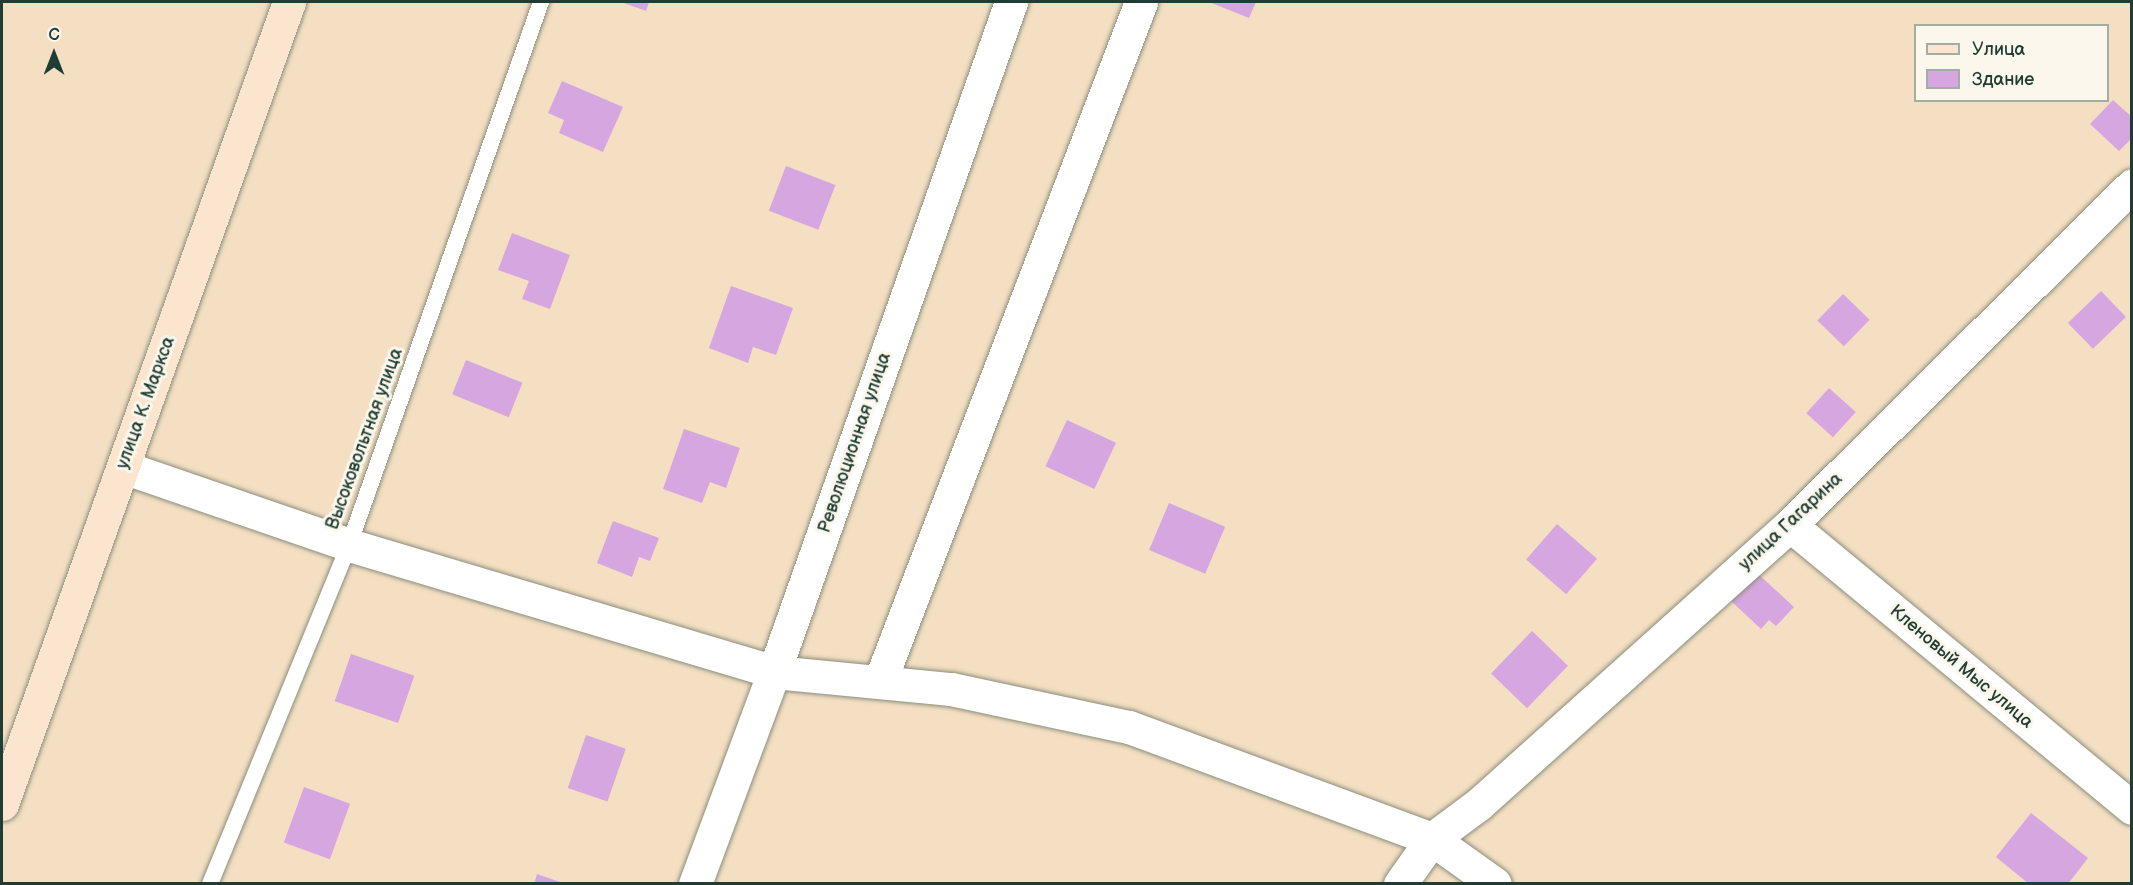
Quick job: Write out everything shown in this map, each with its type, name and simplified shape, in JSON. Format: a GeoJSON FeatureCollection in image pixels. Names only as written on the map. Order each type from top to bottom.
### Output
{"type":"FeatureCollection","features":[{"type":"Feature","properties":{"kind":"main road","name":"улица К. Маркса"},"geometry":{"type":"LineString","coordinates":[[2,804],[289,2]]}},
{"type":"Feature","properties":{"kind":"street","name":"Революционная улица"},"geometry":{"type":"LineString","coordinates":[[695,884],[774,672],[1011,2]]}},
{"type":"Feature","properties":{"kind":"street"},"geometry":{"type":"LineString","coordinates":[[880,681],[1141,2]]}},
{"type":"Feature","properties":{"kind":"street","name":"улица Гагарина"},"geometry":{"type":"LineString","coordinates":[[1400,884],[1432,839],[1479,804],[1790,525],[2132,185]]}},
{"type":"Feature","properties":{"kind":"street"},"geometry":{"type":"LineString","coordinates":[[123,467],[349,545],[774,672],[951,689],[1130,727],[1432,839],[1495,884]]}},
{"type":"Feature","properties":{"kind":"street","name":"Кленовый Мыс улица"},"geometry":{"type":"LineString","coordinates":[[1790,525],[2132,808]]}},
{"type":"Feature","properties":{"kind":"lane","name":"Высоковольтная улица"},"geometry":{"type":"LineString","coordinates":[[210,884],[349,545],[541,2]]}},
{"type":"Feature","properties":{"kind":"building"},"geometry":{"type":"Polygon","coordinates":[[[621,2],[649,2],[646,11],[621,2]]]}},
{"type":"Feature","properties":{"kind":"building"},"geometry":{"type":"Polygon","coordinates":[[[1209,2],[1256,2],[1249,18],[1209,2]]]}},
{"type":"Feature","properties":{"kind":"building"},"geometry":{"type":"Polygon","coordinates":[[[562,81],[623,107],[603,152],[559,133],[564,120],[548,113],[562,81]]]}},
{"type":"Feature","properties":{"kind":"building"},"geometry":{"type":"Polygon","coordinates":[[[2113,100],[2132,117],[2132,138],[2119,151],[2090,124],[2113,100]]]}},
{"type":"Feature","properties":{"kind":"building"},"geometry":{"type":"Polygon","coordinates":[[[786,166],[835,185],[818,230],[769,211],[786,166]]]}},
{"type":"Feature","properties":{"kind":"building"},"geometry":{"type":"Polygon","coordinates":[[[512,233],[570,255],[550,309],[522,299],[529,281],[498,270],[512,233]]]}},
{"type":"Feature","properties":{"kind":"building"},"geometry":{"type":"Polygon","coordinates":[[[731,286],[793,308],[776,355],[753,347],[748,363],[709,348],[731,286]]]}},
{"type":"Feature","properties":{"kind":"building"},"geometry":{"type":"Polygon","coordinates":[[[2101,291],[2126,317],[2093,349],[2068,323],[2101,291]]]}},
{"type":"Feature","properties":{"kind":"building"},"geometry":{"type":"Polygon","coordinates":[[[1843,294],[1870,320],[1844,346],[1817,321],[1843,294]]]}},
{"type":"Feature","properties":{"kind":"building"},"geometry":{"type":"Polygon","coordinates":[[[466,360],[523,383],[509,417],[452,394],[466,360]]]}},
{"type":"Feature","properties":{"kind":"building"},"geometry":{"type":"Polygon","coordinates":[[[1829,388],[1856,412],[1833,437],[1806,413],[1829,388]]]}},
{"type":"Feature","properties":{"kind":"building"},"geometry":{"type":"Polygon","coordinates":[[[1067,420],[1116,443],[1094,489],[1045,466],[1067,420]]]}},
{"type":"Feature","properties":{"kind":"building"},"geometry":{"type":"Polygon","coordinates":[[[684,429],[740,448],[726,488],[710,482],[702,503],[663,489],[684,429]]]}},
{"type":"Feature","properties":{"kind":"building"},"geometry":{"type":"Polygon","coordinates":[[[1169,503],[1225,527],[1205,574],[1149,550],[1169,503]]]}},
{"type":"Feature","properties":{"kind":"building"},"geometry":{"type":"Polygon","coordinates":[[[613,521],[659,538],[650,561],[639,557],[632,577],[597,563],[613,521]]]}},
{"type":"Feature","properties":{"kind":"building"},"geometry":{"type":"Polygon","coordinates":[[[1557,524],[1597,559],[1566,594],[1526,559],[1557,524]]]}},
{"type":"Feature","properties":{"kind":"building"},"geometry":{"type":"Polygon","coordinates":[[[1756,572],[1794,607],[1776,626],[1769,620],[1761,629],[1730,600],[1756,572]]]}},
{"type":"Feature","properties":{"kind":"building"},"geometry":{"type":"Polygon","coordinates":[[[1532,631],[1568,666],[1527,708],[1491,673],[1532,631]]]}},
{"type":"Feature","properties":{"kind":"building"},"geometry":{"type":"Polygon","coordinates":[[[351,654],[414,676],[398,723],[335,701],[351,654]]]}},
{"type":"Feature","properties":{"kind":"building"},"geometry":{"type":"Polygon","coordinates":[[[586,735],[626,749],[607,802],[568,788],[586,735]]]}},
{"type":"Feature","properties":{"kind":"building"},"geometry":{"type":"Polygon","coordinates":[[[304,787],[350,804],[330,859],[284,842],[304,787]]]}},
{"type":"Feature","properties":{"kind":"building"},"geometry":{"type":"Polygon","coordinates":[[[2031,813],[2088,858],[2068,884],[2029,884],[1996,857],[2031,813]]]}},
{"type":"Feature","properties":{"kind":"building"},"geometry":{"type":"Polygon","coordinates":[[[537,874],[563,883],[563,884],[534,884],[537,874]]]}}]}
